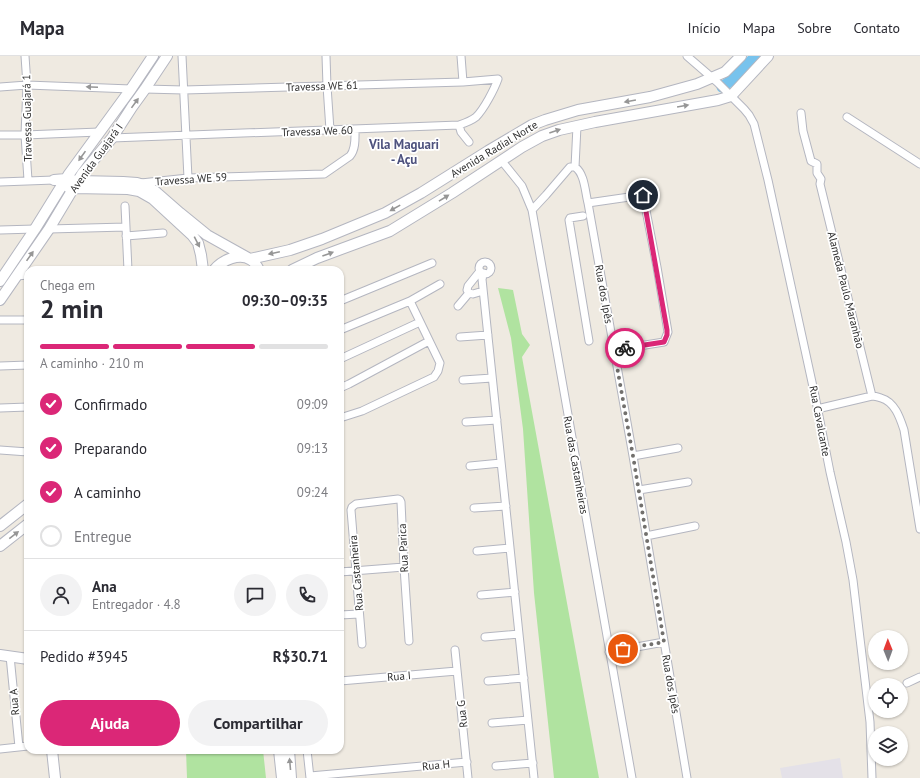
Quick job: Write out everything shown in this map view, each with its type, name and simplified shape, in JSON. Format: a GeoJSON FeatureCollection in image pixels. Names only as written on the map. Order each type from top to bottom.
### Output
{"type":"FeatureCollection","features":[{"type":"Feature","properties":{"kind":"main road","name":"Avenida Guajará I"},"geometry":{"type":"LineString","coordinates":[[1,278],[35,229],[61,181],[131,89],[152,56]]}},
{"type":"Feature","properties":{"kind":"main road","name":"Avenida Guajará I"},"geometry":{"type":"LineString","coordinates":[[0,300],[49,229],[76,184],[112,138],[167,56]]}},
{"type":"Feature","properties":{"kind":"main road","name":"Avenida Radial Norte"},"geometry":{"type":"LineString","coordinates":[[217,266],[227,260],[241,257],[254,264],[322,239],[385,213],[428,189],[532,125],[578,110],[650,97],[714,80],[725,72],[741,56]]}},
{"type":"Feature","properties":{"kind":"main road"},"geometry":{"type":"LineString","coordinates":[[728,93],[768,56]]}},
{"type":"Feature","properties":{"kind":"main road","name":"Avenida Radial Norte"},"geometry":{"type":"LineString","coordinates":[[300,266],[317,258],[390,231],[452,194],[501,160],[542,136],[577,126],[718,100],[728,93]]}},
{"type":"Feature","properties":{"kind":"main road"},"geometry":{"type":"LineString","coordinates":[[61,181],[139,191],[152,199],[192,235],[198,243],[202,254],[203,266]]}},
{"type":"Feature","properties":{"kind":"main road","name":"Travessa WE 59"},"geometry":{"type":"LineString","coordinates":[[76,184],[123,182],[137,183]]}},
{"type":"Feature","properties":{"kind":"main road"},"geometry":{"type":"LineString","coordinates":[[137,183],[147,186],[156,192],[180,214],[207,235],[254,264]]}},
{"type":"Feature","properties":{"kind":"main road"},"geometry":{"type":"LineString","coordinates":[[0,526],[24,507]]}},
{"type":"Feature","properties":{"kind":"main road"},"geometry":{"type":"LineString","coordinates":[[0,546],[24,527]]}},
{"type":"Feature","properties":{"kind":"main road"},"geometry":{"type":"LineString","coordinates":[[5,656],[24,658]]}},
{"type":"Feature","properties":{"kind":"main road"},"geometry":{"type":"LineString","coordinates":[[52,754],[55,778]]}},
{"type":"Feature","properties":{"kind":"main road"},"geometry":{"type":"LineString","coordinates":[[279,754],[282,778]]}},
{"type":"Feature","properties":{"kind":"main road"},"geometry":{"type":"LineString","coordinates":[[289,754],[292,778]]}},
{"type":"Feature","properties":{"kind":"street","name":"Travessa Guajará 1"},"geometry":{"type":"LineString","coordinates":[[25,56],[27,85],[25,135],[28,180]]}},
{"type":"Feature","properties":{"kind":"street"},"geometry":{"type":"LineString","coordinates":[[182,56],[188,178]]}},
{"type":"Feature","properties":{"kind":"street"},"geometry":{"type":"LineString","coordinates":[[326,56],[330,130]]}},
{"type":"Feature","properties":{"kind":"street"},"geometry":{"type":"LineString","coordinates":[[461,56],[463,82]]}},
{"type":"Feature","properties":{"kind":"street","name":"Rua Cavalcante"},"geometry":{"type":"LineString","coordinates":[[687,56],[728,93],[746,112],[754,124],[768,180],[818,409],[853,580],[870,722],[872,778]]}},
{"type":"Feature","properties":{"kind":"street","name":"Travessa WE 61"},"geometry":{"type":"LineString","coordinates":[[146,89],[184,90],[327,86],[463,82],[498,79]]}},
{"type":"Feature","properties":{"kind":"street","name":"Travessa We 60"},"geometry":{"type":"LineString","coordinates":[[112,138],[459,125],[476,116],[486,103],[498,79]]}},
{"type":"Feature","properties":{"kind":"street"},"geometry":{"type":"LineString","coordinates":[[0,87],[27,85],[131,89]]}},
{"type":"Feature","properties":{"kind":"street","name":"Alameda Paulo Maranhão"},"geometry":{"type":"LineString","coordinates":[[800,113],[811,161],[817,164],[817,173],[821,179],[820,184],[872,396]]}},
{"type":"Feature","properties":{"kind":"street"},"geometry":{"type":"LineString","coordinates":[[847,116],[920,164]]}},
{"type":"Feature","properties":{"kind":"street"},"geometry":{"type":"LineString","coordinates":[[459,125],[461,132],[469,142]]}},
{"type":"Feature","properties":{"kind":"street"},"geometry":{"type":"LineString","coordinates":[[532,210],[568,169],[575,167],[577,126]]}},
{"type":"Feature","properties":{"kind":"street","name":"Travessa WE 59"},"geometry":{"type":"LineString","coordinates":[[137,183],[188,178],[324,174],[352,154],[355,130]]}},
{"type":"Feature","properties":{"kind":"street"},"geometry":{"type":"LineString","coordinates":[[0,135],[99,132]]}},
{"type":"Feature","properties":{"kind":"street","name":"Rua das Castanheiras"},"geometry":{"type":"LineString","coordinates":[[501,160],[522,186],[532,210],[632,778]]}},
{"type":"Feature","properties":{"kind":"street","name":"Rua dos Ipês"},"geometry":{"type":"LineString","coordinates":[[575,167],[582,178],[588,203],[639,490],[687,778]]}},
{"type":"Feature","properties":{"kind":"street"},"geometry":{"type":"LineString","coordinates":[[0,182],[28,180],[61,181]]}},
{"type":"Feature","properties":{"kind":"street"},"geometry":{"type":"LineString","coordinates":[[588,203],[643,195],[667,330],[667,335],[664,342],[614,350]]}},
{"type":"Feature","properties":{"kind":"street"},"geometry":{"type":"LineString","coordinates":[[125,206],[128,266]]}},
{"type":"Feature","properties":{"kind":"street"},"geometry":{"type":"LineString","coordinates":[[583,216],[570,218],[569,220],[589,341]]}},
{"type":"Feature","properties":{"kind":"street"},"geometry":{"type":"LineString","coordinates":[[49,229],[126,227]]}},
{"type":"Feature","properties":{"kind":"street"},"geometry":{"type":"LineString","coordinates":[[0,230],[35,229]]}},
{"type":"Feature","properties":{"kind":"street"},"geometry":{"type":"LineString","coordinates":[[126,236],[163,233]]}},
{"type":"Feature","properties":{"kind":"street"},"geometry":{"type":"LineString","coordinates":[[344,299],[432,263]]}},
{"type":"Feature","properties":{"kind":"street"},"geometry":{"type":"LineString","coordinates":[[469,293],[467,290],[468,286],[482,272],[534,778]]}},
{"type":"Feature","properties":{"kind":"street"},"geometry":{"type":"LineString","coordinates":[[16,276],[24,275]]}},
{"type":"Feature","properties":{"kind":"street"},"geometry":{"type":"LineString","coordinates":[[344,328],[410,301],[440,284]]}},
{"type":"Feature","properties":{"kind":"street"},"geometry":{"type":"LineString","coordinates":[[469,293],[473,294],[483,291]]}},
{"type":"Feature","properties":{"kind":"street"},"geometry":{"type":"LineString","coordinates":[[458,306],[469,293]]}},
{"type":"Feature","properties":{"kind":"street"},"geometry":{"type":"LineString","coordinates":[[344,417],[362,411],[434,377],[438,371],[440,364],[410,301]]}},
{"type":"Feature","properties":{"kind":"street"},"geometry":{"type":"LineString","coordinates":[[0,320],[24,320]]}},
{"type":"Feature","properties":{"kind":"street"},"geometry":{"type":"LineString","coordinates":[[344,357],[420,322]]}},
{"type":"Feature","properties":{"kind":"street"},"geometry":{"type":"LineString","coordinates":[[460,337],[488,335]]}},
{"type":"Feature","properties":{"kind":"street"},"geometry":{"type":"LineString","coordinates":[[344,386],[429,341]]}},
{"type":"Feature","properties":{"kind":"street"},"geometry":{"type":"LineString","coordinates":[[0,366],[24,365]]}},
{"type":"Feature","properties":{"kind":"street"},"geometry":{"type":"LineString","coordinates":[[463,380],[492,378]]}},
{"type":"Feature","properties":{"kind":"street"},"geometry":{"type":"LineString","coordinates":[[818,409],[872,396],[881,397],[892,404],[904,430],[920,529]]}},
{"type":"Feature","properties":{"kind":"street"},"geometry":{"type":"LineString","coordinates":[[0,408],[24,407]]}},
{"type":"Feature","properties":{"kind":"street"},"geometry":{"type":"LineString","coordinates":[[466,422],[497,420]]}},
{"type":"Feature","properties":{"kind":"street"},"geometry":{"type":"LineString","coordinates":[[633,456],[678,448]]}},
{"type":"Feature","properties":{"kind":"street"},"geometry":{"type":"LineString","coordinates":[[0,450],[24,452]]}},
{"type":"Feature","properties":{"kind":"street"},"geometry":{"type":"LineString","coordinates":[[470,466],[501,464]]}},
{"type":"Feature","properties":{"kind":"street"},"geometry":{"type":"LineString","coordinates":[[639,490],[688,482]]}},
{"type":"Feature","properties":{"kind":"street","name":"Rua Parica"},"geometry":{"type":"LineString","coordinates":[[356,504],[398,499],[401,502],[409,641]]}},
{"type":"Feature","properties":{"kind":"street","name":"Rua Castanheira"},"geometry":{"type":"LineString","coordinates":[[356,504],[351,510],[362,644]]}},
{"type":"Feature","properties":{"kind":"street"},"geometry":{"type":"LineString","coordinates":[[474,508],[506,506]]}},
{"type":"Feature","properties":{"kind":"street"},"geometry":{"type":"LineString","coordinates":[[646,536],[695,526]]}},
{"type":"Feature","properties":{"kind":"street"},"geometry":{"type":"LineString","coordinates":[[477,551],[510,548]]}},
{"type":"Feature","properties":{"kind":"street"},"geometry":{"type":"LineString","coordinates":[[344,572],[404,567]]}},
{"type":"Feature","properties":{"kind":"street"},"geometry":{"type":"LineString","coordinates":[[481,595],[515,592]]}},
{"type":"Feature","properties":{"kind":"street"},"geometry":{"type":"LineString","coordinates":[[344,615],[359,614]]}},
{"type":"Feature","properties":{"kind":"street"},"geometry":{"type":"LineString","coordinates":[[485,637],[519,634]]}},
{"type":"Feature","properties":{"kind":"street"},"geometry":{"type":"LineString","coordinates":[[609,652],[664,642]]}},
{"type":"Feature","properties":{"kind":"street","name":"Rua G"},"geometry":{"type":"LineString","coordinates":[[455,650],[468,778]]}},
{"type":"Feature","properties":{"kind":"street","name":"Rua A"},"geometry":{"type":"LineString","coordinates":[[5,656],[19,747]]}},
{"type":"Feature","properties":{"kind":"street","name":"Rua I"},"geometry":{"type":"LineString","coordinates":[[344,681],[457,671]]}},
{"type":"Feature","properties":{"kind":"street"},"geometry":{"type":"LineString","coordinates":[[908,682],[920,677]]}},
{"type":"Feature","properties":{"kind":"street"},"geometry":{"type":"LineString","coordinates":[[488,681],[524,678]]}},
{"type":"Feature","properties":{"kind":"street"},"geometry":{"type":"LineString","coordinates":[[492,723],[528,720]]}},
{"type":"Feature","properties":{"kind":"street"},"geometry":{"type":"LineString","coordinates":[[0,749],[24,746]]}},
{"type":"Feature","properties":{"kind":"street"},"geometry":{"type":"LineString","coordinates":[[307,754],[310,777]]}},
{"type":"Feature","properties":{"kind":"street","name":"Rua H"},"geometry":{"type":"LineString","coordinates":[[310,777],[467,762]]}},
{"type":"Feature","properties":{"kind":"street"},"geometry":{"type":"LineString","coordinates":[[496,766],[533,763]]}},
{"type":"Feature","properties":{"kind":"shaded area"},"geometry":{"type":"Polygon","coordinates":[[[840,758],[843,778],[782,778],[780,768],[840,758]]]}},
{"type":"Feature","properties":{"kind":"green space"},"geometry":{"type":"Polygon","coordinates":[[[498,288],[513,290],[522,334],[530,345],[522,357],[599,778],[554,778],[534,593],[523,429],[511,338],[498,288]]]}},
{"type":"Feature","properties":{"kind":"green space"},"geometry":{"type":"Polygon","coordinates":[[[186,754],[263,754],[266,778],[187,778],[186,754]]]}},
{"type":"Feature","properties":{"kind":"waterway"},"geometry":{"type":"LineString","coordinates":[[722,87],[756,56]]}},
{"type":"Feature","properties":{"kind":"way so far"},"geometry":{"type":"LineString","coordinates":[[623,649],[664,642],[614,350],[625,348]]}},
{"type":"Feature","properties":{"kind":"district","name":"Vila Maguari - Açu"},"geometry":{"type":"Point","coordinates":[404,152]}},
{"type":"Feature","properties":{"kind":"route"},"geometry":{"type":"LineString","coordinates":[[625,348],[664,342],[668,332],[643,195]]}}]}
